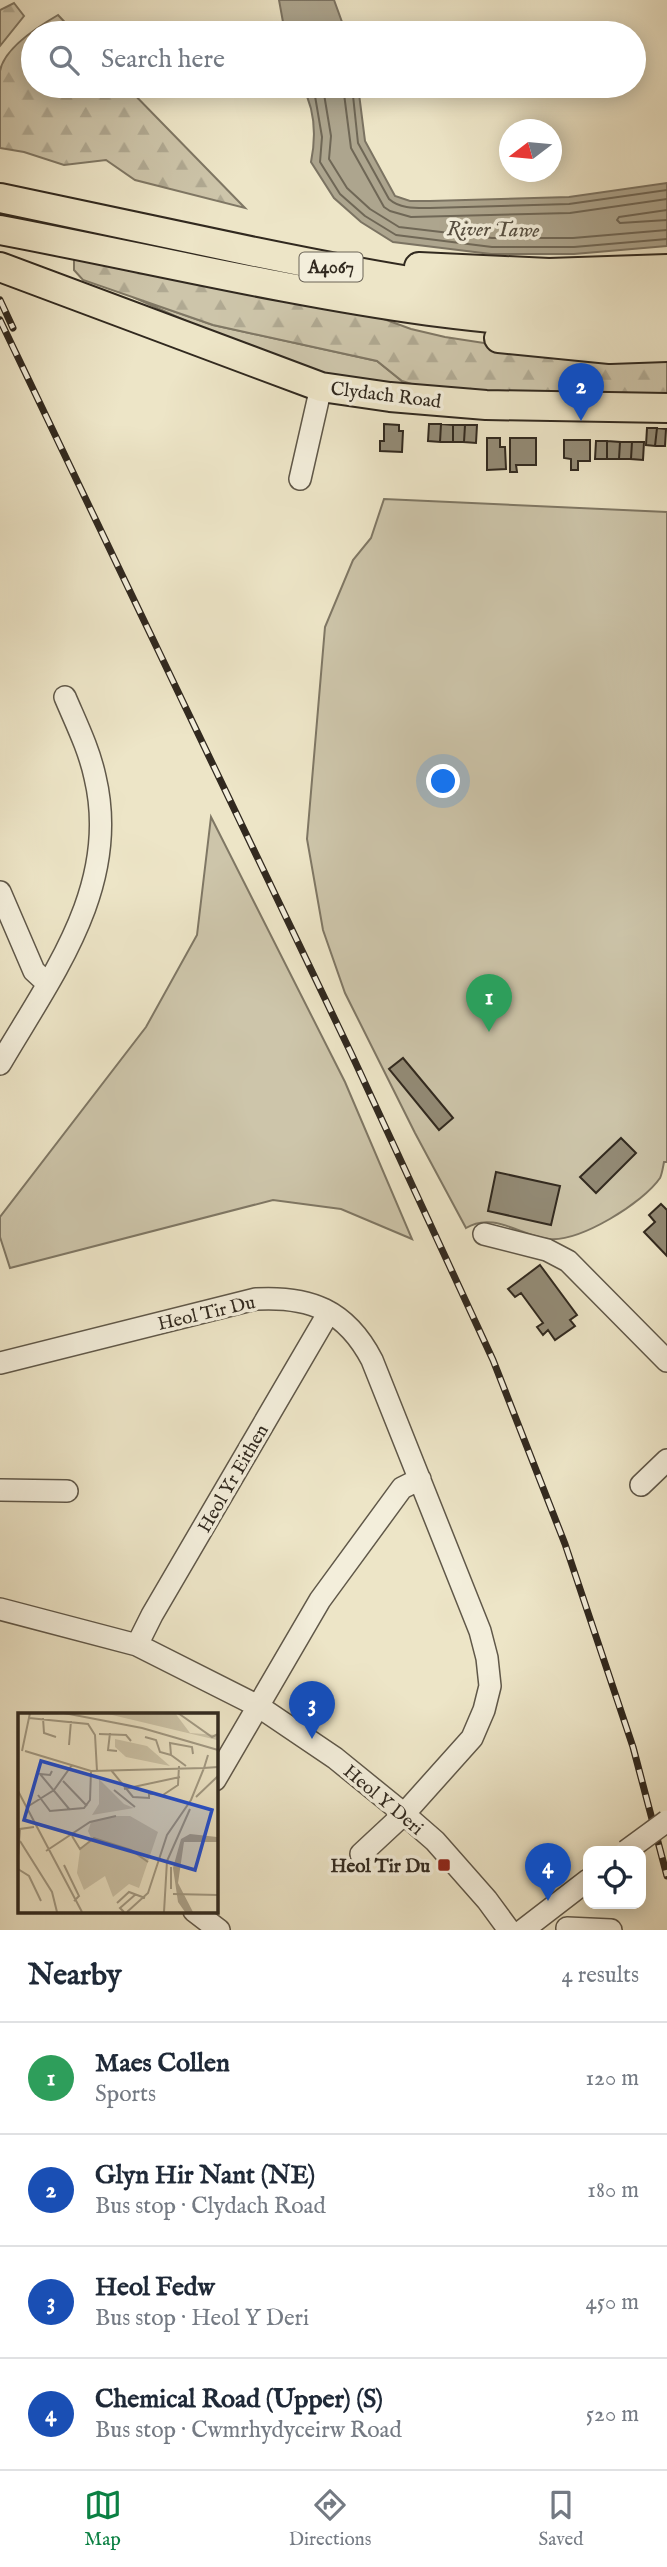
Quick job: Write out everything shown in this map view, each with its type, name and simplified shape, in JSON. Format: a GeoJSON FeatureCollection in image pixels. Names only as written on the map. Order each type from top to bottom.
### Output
{"type":"FeatureCollection","features":[{"type":"Feature","properties":{"kind":"main road","name":"A4067"},"geometry":{"type":"LineString","coordinates":[[0,198],[418,284],[489,293],[610,299],[667,296]]}},
{"type":"Feature","properties":{"kind":"main road","name":"A4067"},"geometry":{"type":"LineString","coordinates":[[0,230],[352,300],[493,320],[611,324],[667,322]]}},
{"type":"Feature","properties":{"kind":"main road"},"geometry":{"type":"LineString","coordinates":[[301,261],[549,274],[667,270]]}},
{"type":"Feature","properties":{"kind":"main road","name":"Clydach Road"},"geometry":{"type":"LineString","coordinates":[[0,267],[321,387],[390,397],[486,405],[667,408]]}},
{"type":"Feature","properties":{"kind":"main road"},"geometry":{"type":"LineString","coordinates":[[352,300],[431,328],[470,334],[610,349],[667,347]]}},
{"type":"Feature","properties":{"kind":"street"},"geometry":{"type":"LineString","coordinates":[[300,480],[321,387]]}},
{"type":"Feature","properties":{"kind":"street"},"geometry":{"type":"LineString","coordinates":[[0,1064],[78,930],[99,862],[101,834],[96,778],[65,697]]}},
{"type":"Feature","properties":{"kind":"street"},"geometry":{"type":"LineString","coordinates":[[0,892],[34,971],[47,983]]}},
{"type":"Feature","properties":{"kind":"street"},"geometry":{"type":"LineString","coordinates":[[484,1234],[547,1250],[568,1261],[667,1362]]}},
{"type":"Feature","properties":{"kind":"street","name":"Heol Tir Du"},"geometry":{"type":"LineString","coordinates":[[0,1363],[256,1299],[286,1297],[310,1302],[329,1312],[348,1325],[363,1341],[480,1631],[490,1686],[484,1710],[472,1738],[404,1814],[361,1854]]}},
{"type":"Feature","properties":{"kind":"street","name":"Heol Yr Eithen"},"geometry":{"type":"LineString","coordinates":[[137,1645],[329,1312]]}},
{"type":"Feature","properties":{"kind":"street"},"geometry":{"type":"LineString","coordinates":[[641,1485],[667,1460]]}},
{"type":"Feature","properties":{"kind":"street"},"geometry":{"type":"LineString","coordinates":[[217,1777],[320,1600],[402,1488],[420,1479]]}},
{"type":"Feature","properties":{"kind":"street"},"geometry":{"type":"LineString","coordinates":[[0,1490],[67,1491]]}},
{"type":"Feature","properties":{"kind":"street","name":"Heol Y Deri"},"geometry":{"type":"LineString","coordinates":[[0,1609],[137,1645],[258,1706],[334,1758],[404,1814],[443,1851],[487,1900],[509,1930]]}},
{"type":"Feature","properties":{"kind":"street"},"geometry":{"type":"LineString","coordinates":[[633,1846],[667,1821]]}},
{"type":"Feature","properties":{"kind":"street"},"geometry":{"type":"LineString","coordinates":[[523,1930],[583,1884]]}},
{"type":"Feature","properties":{"kind":"street"},"geometry":{"type":"LineString","coordinates":[[557,1904],[567,1929],[611,1930]]}},
{"type":"Feature","properties":{"kind":"street"},"geometry":{"type":"LineString","coordinates":[[195,1912],[219,1930]]}},
{"type":"Feature","properties":{"kind":"green space"},"geometry":{"type":"Polygon","coordinates":[[[14,3],[24,16],[0,46],[0,10],[14,3]]]}},
{"type":"Feature","properties":{"kind":"green space"},"geometry":{"type":"Polygon","coordinates":[[[58,15],[64,21],[48,21],[58,15]]]}},
{"type":"Feature","properties":{"kind":"green space"},"geometry":{"type":"Polygon","coordinates":[[[21,40],[21,98],[138,98],[245,208],[135,180],[106,160],[64,165],[24,152],[0,148],[0,71],[21,40]]]}},
{"type":"Feature","properties":{"kind":"green space"},"geometry":{"type":"Polygon","coordinates":[[[80,254],[359,310],[411,329],[445,337],[548,353],[667,353],[667,398],[434,391],[402,381],[377,361],[213,325],[83,280],[74,270],[74,259],[80,254]]]}},
{"type":"Feature","properties":{"kind":"green space"},"geometry":{"type":"Polygon","coordinates":[[[133,297],[213,325],[377,361],[402,381],[434,391],[341,380],[257,353],[133,297]]]}},
{"type":"Feature","properties":{"kind":"green space"},"geometry":{"type":"Polygon","coordinates":[[[384,499],[667,512],[667,1162],[664,1162],[660,1178],[652,1188],[626,1209],[593,1228],[562,1238],[539,1237],[497,1223],[476,1223],[466,1228],[345,993],[323,930],[307,839],[325,627],[353,560],[371,538],[384,499]]]}},
{"type":"Feature","properties":{"kind":"green space"},"geometry":{"type":"Polygon","coordinates":[[[211,817],[345,1082],[412,1239],[341,1209],[273,1200],[10,1268],[0,1237],[0,1217],[146,1027],[197,935],[211,817]]]}},
{"type":"Feature","properties":{"kind":"water"},"geometry":{"type":"Polygon","coordinates":[[[279,0],[334,0],[342,21],[283,21],[279,0]]]}},
{"type":"Feature","properties":{"kind":"water","name":"River Tawe"},"geometry":{"type":"Polygon","coordinates":[[[307,98],[360,98],[365,141],[395,196],[410,201],[569,197],[667,183],[667,246],[574,254],[491,254],[393,242],[361,222],[334,198],[311,162],[314,143],[307,98]]]}},
{"type":"Feature","properties":{"kind":"building"},"geometry":{"type":"Polygon","coordinates":[[[384,424],[399,425],[399,431],[403,431],[402,452],[380,451],[380,441],[384,441],[384,424]]]}},
{"type":"Feature","properties":{"kind":"building"},"geometry":{"type":"Polygon","coordinates":[[[429,424],[441,424],[440,442],[428,441],[429,424]]]}},
{"type":"Feature","properties":{"kind":"building"},"geometry":{"type":"Polygon","coordinates":[[[441,424],[453,425],[453,442],[440,442],[441,424]]]}},
{"type":"Feature","properties":{"kind":"building"},"geometry":{"type":"Polygon","coordinates":[[[453,425],[465,425],[464,442],[453,442],[453,425]]]}},
{"type":"Feature","properties":{"kind":"building"},"geometry":{"type":"Polygon","coordinates":[[[465,425],[477,425],[476,443],[464,442],[465,425]]]}},
{"type":"Feature","properties":{"kind":"building"},"geometry":{"type":"Polygon","coordinates":[[[647,428],[657,428],[655,446],[646,445],[647,428]]]}},
{"type":"Feature","properties":{"kind":"building"},"geometry":{"type":"Polygon","coordinates":[[[657,428],[666,429],[665,446],[655,446],[657,428]]]}},
{"type":"Feature","properties":{"kind":"building"},"geometry":{"type":"Polygon","coordinates":[[[487,438],[500,438],[500,447],[505,447],[506,469],[487,470],[487,438]]]}},
{"type":"Feature","properties":{"kind":"building"},"geometry":{"type":"Polygon","coordinates":[[[510,438],[536,438],[536,465],[516,465],[517,472],[510,472],[510,438]]]}},
{"type":"Feature","properties":{"kind":"building"},"geometry":{"type":"Polygon","coordinates":[[[564,440],[590,440],[590,461],[578,461],[578,470],[571,470],[571,459],[564,458],[564,440]]]}},
{"type":"Feature","properties":{"kind":"building"},"geometry":{"type":"Polygon","coordinates":[[[596,441],[607,441],[607,459],[595,459],[596,441]]]}},
{"type":"Feature","properties":{"kind":"building"},"geometry":{"type":"Polygon","coordinates":[[[607,441],[620,442],[619,459],[607,459],[607,441]]]}},
{"type":"Feature","properties":{"kind":"building"},"geometry":{"type":"Polygon","coordinates":[[[620,442],[632,442],[631,459],[619,459],[620,442]]]}},
{"type":"Feature","properties":{"kind":"building"},"geometry":{"type":"Polygon","coordinates":[[[632,442],[644,442],[643,460],[631,459],[632,442]]]}},
{"type":"Feature","properties":{"kind":"building"},"geometry":{"type":"Polygon","coordinates":[[[403,1058],[453,1118],[439,1130],[389,1069],[403,1058]]]}},
{"type":"Feature","properties":{"kind":"building"},"geometry":{"type":"Polygon","coordinates":[[[621,1138],[636,1153],[596,1193],[580,1177],[621,1138]]]}},
{"type":"Feature","properties":{"kind":"building"},"geometry":{"type":"Polygon","coordinates":[[[496,1172],[560,1186],[551,1225],[488,1211],[496,1172]]]}},
{"type":"Feature","properties":{"kind":"building"},"geometry":{"type":"Polygon","coordinates":[[[661,1204],[667,1210],[667,1256],[644,1232],[655,1222],[649,1215],[661,1204]]]}},
{"type":"Feature","properties":{"kind":"building"},"geometry":{"type":"Polygon","coordinates":[[[540,1265],[577,1315],[570,1320],[575,1326],[555,1340],[548,1330],[543,1335],[537,1327],[543,1323],[521,1293],[515,1297],[508,1289],[540,1265]]]}},
{"type":"Feature","properties":{"kind":"railway"},"geometry":{"type":"LineString","coordinates":[[0,300],[13,328]]}},
{"type":"Feature","properties":{"kind":"railway"},"geometry":{"type":"LineString","coordinates":[[0,320],[351,1053],[493,1360],[565,1544],[633,1747],[667,1876]]}},
{"type":"Feature","properties":{"kind":"place","name":"Glyn Hir Nant (NE)"},"geometry":{"type":"Point","coordinates":[581,421]}},
{"type":"Feature","properties":{"kind":"place","name":"Maes Collen"},"geometry":{"type":"Point","coordinates":[489,1032]}},
{"type":"Feature","properties":{"kind":"place","name":"Heol Fedw"},"geometry":{"type":"Point","coordinates":[312,1739]}},
{"type":"Feature","properties":{"kind":"place","name":"Heol Tir Du"},"geometry":{"type":"Point","coordinates":[444,1865]}},
{"type":"Feature","properties":{"kind":"place","name":"Chemical Road (Upper) (S)"},"geometry":{"type":"Point","coordinates":[548,1901]}}]}
